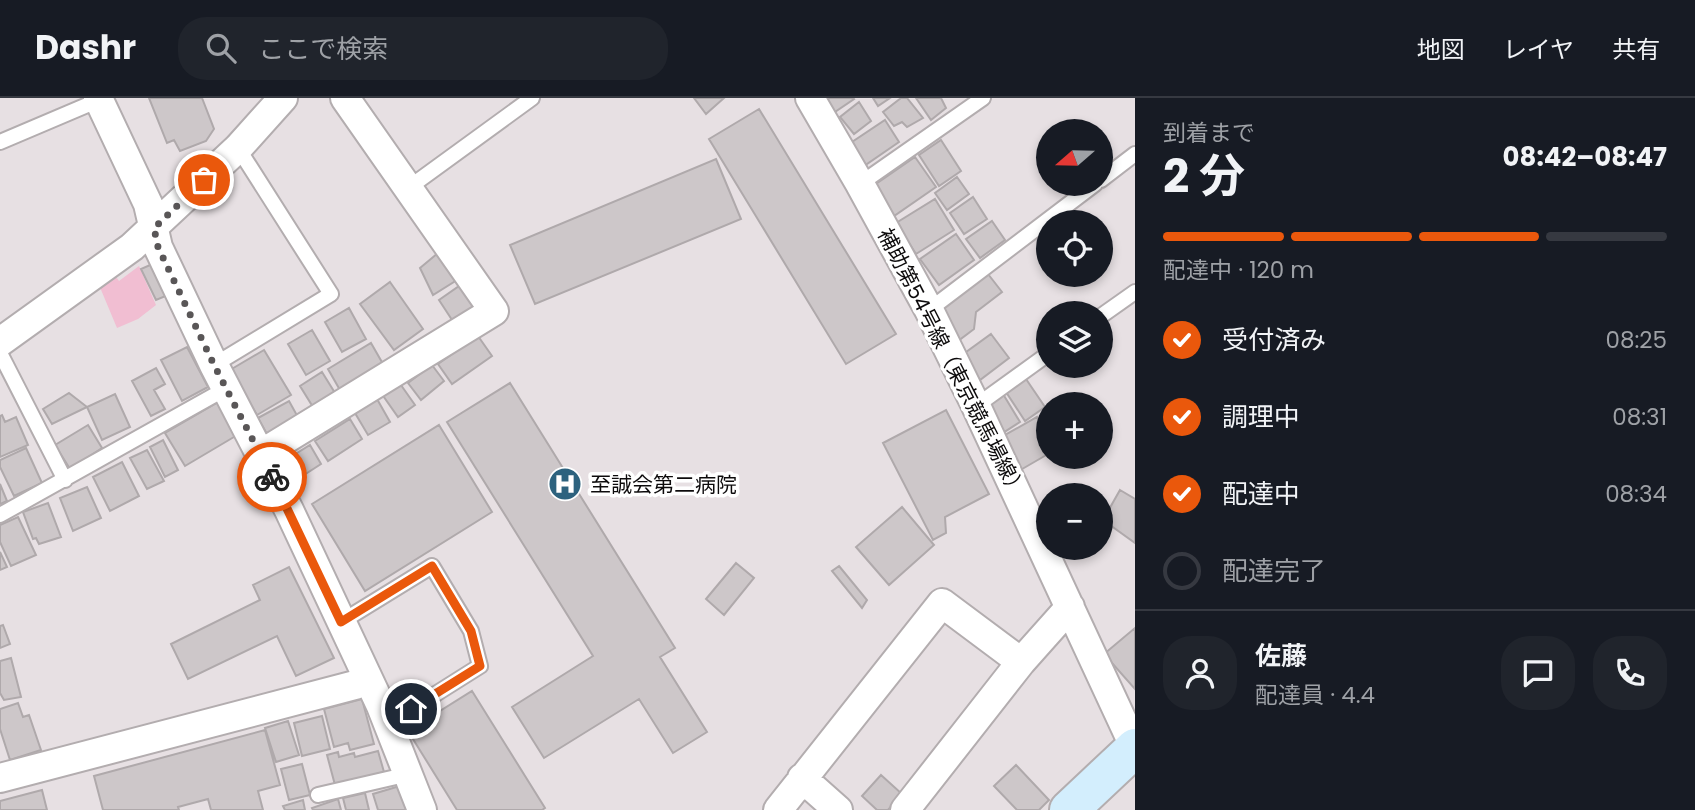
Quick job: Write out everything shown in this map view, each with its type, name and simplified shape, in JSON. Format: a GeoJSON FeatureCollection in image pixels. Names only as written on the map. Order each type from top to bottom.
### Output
{"type":"FeatureCollection","features":[{"type":"Feature","properties":{"kind":"street"},"geometry":{"type":"LineString","coordinates":[[0,342],[132,247],[238,148],[284,98]]}},
{"type":"Feature","properties":{"kind":"street"},"geometry":{"type":"LineString","coordinates":[[261,454],[494,311],[345,98]]}},
{"type":"Feature","properties":{"kind":"street","name":"補助第54号線（東京競馬場線）"},"geometry":{"type":"LineString","coordinates":[[810,98],[929,310],[1135,748]]}},
{"type":"Feature","properties":{"kind":"street"},"geometry":{"type":"LineString","coordinates":[[98,99],[148,204],[158,247],[261,454],[368,679],[422,810]]}},
{"type":"Feature","properties":{"kind":"street"},"geometry":{"type":"LineString","coordinates":[[778,810],[942,603],[1021,662]]}},
{"type":"Feature","properties":{"kind":"street"},"geometry":{"type":"LineString","coordinates":[[905,810],[1021,662],[1070,607]]}},
{"type":"Feature","properties":{"kind":"street"},"geometry":{"type":"LineString","coordinates":[[0,778],[355,685],[368,679]]}},
{"type":"Feature","properties":{"kind":"street"},"geometry":{"type":"LineString","coordinates":[[1069,810],[1135,748]]}},
{"type":"Feature","properties":{"kind":"street"},"geometry":{"type":"LineString","coordinates":[[802,778],[838,810]]}},
{"type":"Feature","properties":{"kind":"lane"},"geometry":{"type":"LineString","coordinates":[[407,189],[532,98]]}},
{"type":"Feature","properties":{"kind":"lane"},"geometry":{"type":"LineString","coordinates":[[860,184],[983,98]]}},
{"type":"Feature","properties":{"kind":"lane"},"geometry":{"type":"LineString","coordinates":[[0,142],[98,99]]}},
{"type":"Feature","properties":{"kind":"lane"},"geometry":{"type":"LineString","coordinates":[[0,515],[65,480],[221,377],[331,294],[238,148]]}},
{"type":"Feature","properties":{"kind":"lane"},"geometry":{"type":"LineString","coordinates":[[1113,171],[1135,154]]}},
{"type":"Feature","properties":{"kind":"lane"},"geometry":{"type":"LineString","coordinates":[[929,310],[1079,196]]}},
{"type":"Feature","properties":{"kind":"lane"},"geometry":{"type":"LineString","coordinates":[[1113,308],[1135,292]]}},
{"type":"Feature","properties":{"kind":"lane"},"geometry":{"type":"LineString","coordinates":[[0,353],[65,480]]}},
{"type":"Feature","properties":{"kind":"lane"},"geometry":{"type":"LineString","coordinates":[[976,406],[1036,363]]}},
{"type":"Feature","properties":{"kind":"lane"},"geometry":{"type":"LineString","coordinates":[[341,622],[432,566],[471,631],[480,666],[388,724]]}},
{"type":"Feature","properties":{"kind":"lane"},"geometry":{"type":"LineString","coordinates":[[318,795],[409,774]]}},
{"type":"Feature","properties":{"kind":"shaded area"},"geometry":{"type":"Polygon","coordinates":[[[139,266],[156,305],[138,319],[117,328],[99,285],[114,274],[119,281],[139,266]]]}},
{"type":"Feature","properties":{"kind":"building"},"geometry":{"type":"Polygon","coordinates":[[[149,98],[202,98],[214,129],[206,141],[180,151],[174,140],[167,143],[149,98]]]}},
{"type":"Feature","properties":{"kind":"building"},"geometry":{"type":"Polygon","coordinates":[[[694,98],[724,98],[706,114],[694,98]]]}},
{"type":"Feature","properties":{"kind":"building"},"geometry":{"type":"Polygon","coordinates":[[[822,98],[853,98],[854,99],[829,116],[822,98]]]}},
{"type":"Feature","properties":{"kind":"building"},"geometry":{"type":"Polygon","coordinates":[[[873,98],[890,98],[878,106],[873,98]]]}},
{"type":"Feature","properties":{"kind":"building"},"geometry":{"type":"Polygon","coordinates":[[[901,98],[907,98],[923,118],[907,127],[902,122],[894,126],[883,112],[901,98]]]}},
{"type":"Feature","properties":{"kind":"building"},"geometry":{"type":"Polygon","coordinates":[[[916,98],[941,98],[946,108],[931,120],[916,98]]]}},
{"type":"Feature","properties":{"kind":"building"},"geometry":{"type":"Polygon","coordinates":[[[859,102],[871,121],[854,134],[840,117],[859,102]]]}},
{"type":"Feature","properties":{"kind":"building"},"geometry":{"type":"Polygon","coordinates":[[[759,109],[896,334],[846,364],[709,139],[759,109]]]}},
{"type":"Feature","properties":{"kind":"building"},"geometry":{"type":"Polygon","coordinates":[[[885,120],[899,142],[864,166],[849,144],[885,120]]]}},
{"type":"Feature","properties":{"kind":"building"},"geometry":{"type":"Polygon","coordinates":[[[941,140],[961,171],[939,186],[919,155],[941,140]]]}},
{"type":"Feature","properties":{"kind":"building"},"geometry":{"type":"Polygon","coordinates":[[[915,157],[936,187],[894,216],[873,186],[915,157]]]}},
{"type":"Feature","properties":{"kind":"building"},"geometry":{"type":"Polygon","coordinates":[[[716,159],[741,219],[535,304],[510,245],[716,159]]]}},
{"type":"Feature","properties":{"kind":"building"},"geometry":{"type":"Polygon","coordinates":[[[957,177],[969,194],[947,210],[935,193],[957,177]]]}},
{"type":"Feature","properties":{"kind":"building"},"geometry":{"type":"Polygon","coordinates":[[[973,197],[987,219],[964,234],[950,213],[973,197]]]}},
{"type":"Feature","properties":{"kind":"building"},"geometry":{"type":"Polygon","coordinates":[[[935,199],[954,230],[916,254],[896,223],[935,199]]]}},
{"type":"Feature","properties":{"kind":"building"},"geometry":{"type":"Polygon","coordinates":[[[992,221],[1005,240],[980,258],[966,239],[992,221]]]}},
{"type":"Feature","properties":{"kind":"building"},"geometry":{"type":"Polygon","coordinates":[[[956,234],[974,260],[939,285],[920,259],[956,234]]]}},
{"type":"Feature","properties":{"kind":"building"},"geometry":{"type":"Polygon","coordinates":[[[438,253],[457,280],[433,295],[420,268],[438,253]]]}},
{"type":"Feature","properties":{"kind":"building"},"geometry":{"type":"Polygon","coordinates":[[[159,261],[173,293],[156,300],[141,269],[159,261]]]}},
{"type":"Feature","properties":{"kind":"building"},"geometry":{"type":"Polygon","coordinates":[[[988,274],[1002,292],[976,312],[974,329],[958,341],[936,313],[988,274]]]}},
{"type":"Feature","properties":{"kind":"building"},"geometry":{"type":"Polygon","coordinates":[[[390,282],[423,329],[394,350],[360,304],[390,282]]]}},
{"type":"Feature","properties":{"kind":"building"},"geometry":{"type":"Polygon","coordinates":[[[462,284],[478,308],[454,323],[439,300],[462,284]]]}},
{"type":"Feature","properties":{"kind":"building"},"geometry":{"type":"Polygon","coordinates":[[[349,308],[366,339],[342,352],[325,322],[349,308]]]}},
{"type":"Feature","properties":{"kind":"building"},"geometry":{"type":"Polygon","coordinates":[[[312,330],[330,361],[306,375],[288,344],[312,330]]]}},
{"type":"Feature","properties":{"kind":"building"},"geometry":{"type":"Polygon","coordinates":[[[991,334],[1009,358],[980,380],[962,355],[991,334]]]}},
{"type":"Feature","properties":{"kind":"building"},"geometry":{"type":"Polygon","coordinates":[[[478,336],[492,356],[452,384],[438,364],[478,336]]]}},
{"type":"Feature","properties":{"kind":"building"},"geometry":{"type":"Polygon","coordinates":[[[371,343],[383,364],[340,390],[328,369],[371,343]]]}},
{"type":"Feature","properties":{"kind":"building"},"geometry":{"type":"Polygon","coordinates":[[[187,347],[208,387],[182,401],[161,360],[187,347]]]}},
{"type":"Feature","properties":{"kind":"building"},"geometry":{"type":"Polygon","coordinates":[[[264,350],[291,395],[257,415],[230,370],[264,350]]]}},
{"type":"Feature","properties":{"kind":"building"},"geometry":{"type":"Polygon","coordinates":[[[432,365],[444,381],[421,400],[408,383],[432,365]]]}},
{"type":"Feature","properties":{"kind":"building"},"geometry":{"type":"Polygon","coordinates":[[[156,368],[165,384],[154,390],[165,409],[151,416],[132,381],[156,368]]]}},
{"type":"Feature","properties":{"kind":"building"},"geometry":{"type":"Polygon","coordinates":[[[322,372],[335,393],[313,407],[300,386],[322,372]]]}},
{"type":"Feature","properties":{"kind":"building"},"geometry":{"type":"Polygon","coordinates":[[[396,378],[415,405],[398,417],[379,390],[396,378]]]}},
{"type":"Feature","properties":{"kind":"building"},"geometry":{"type":"Polygon","coordinates":[[[1026,379],[1036,394],[1036,413],[1025,421],[1006,392],[1026,379]]]}},
{"type":"Feature","properties":{"kind":"building"},"geometry":{"type":"Polygon","coordinates":[[[510,383],[675,648],[660,657],[707,732],[673,753],[639,699],[544,758],[512,707],[593,656],[447,422],[510,383]]]}},
{"type":"Feature","properties":{"kind":"building"},"geometry":{"type":"Polygon","coordinates":[[[69,393],[87,407],[52,424],[43,409],[69,393]]]}},
{"type":"Feature","properties":{"kind":"building"},"geometry":{"type":"Polygon","coordinates":[[[115,394],[130,427],[102,440],[87,407],[115,394]]]}},
{"type":"Feature","properties":{"kind":"building"},"geometry":{"type":"Polygon","coordinates":[[[1003,394],[1020,422],[998,436],[980,408],[1003,394]]]}},
{"type":"Feature","properties":{"kind":"building"},"geometry":{"type":"Polygon","coordinates":[[[377,399],[390,422],[368,435],[355,413],[377,399]]]}},
{"type":"Feature","properties":{"kind":"building"},"geometry":{"type":"Polygon","coordinates":[[[220,401],[239,434],[185,466],[165,433],[220,401]]]}},
{"type":"Feature","properties":{"kind":"building"},"geometry":{"type":"Polygon","coordinates":[[[289,401],[299,419],[268,436],[258,418],[289,401]]]}},
{"type":"Feature","properties":{"kind":"building"},"geometry":{"type":"Polygon","coordinates":[[[946,410],[989,494],[945,517],[946,533],[933,540],[883,443],[946,410]]]}},
{"type":"Feature","properties":{"kind":"building"},"geometry":{"type":"Polygon","coordinates":[[[2,415],[5,422],[16,417],[28,445],[0,457],[0,416],[2,415]]]}},
{"type":"Feature","properties":{"kind":"building"},"geometry":{"type":"Polygon","coordinates":[[[1036,418],[1036,461],[1017,472],[998,439],[1036,418]]]}},
{"type":"Feature","properties":{"kind":"building"},"geometry":{"type":"Polygon","coordinates":[[[350,419],[362,439],[328,461],[315,441],[350,419]]]}},
{"type":"Feature","properties":{"kind":"building"},"geometry":{"type":"Polygon","coordinates":[[[88,425],[102,448],[70,469],[55,445],[88,425]]]}},
{"type":"Feature","properties":{"kind":"building"},"geometry":{"type":"Polygon","coordinates":[[[439,425],[492,512],[365,591],[312,504],[439,425]]]}},
{"type":"Feature","properties":{"kind":"building"},"geometry":{"type":"Polygon","coordinates":[[[163,440],[178,470],[165,477],[150,447],[163,440]]]}},
{"type":"Feature","properties":{"kind":"building"},"geometry":{"type":"Polygon","coordinates":[[[310,445],[321,464],[293,482],[281,463],[310,445]]]}},
{"type":"Feature","properties":{"kind":"building"},"geometry":{"type":"Polygon","coordinates":[[[26,448],[42,483],[14,496],[0,467],[0,460],[26,448]]]}},
{"type":"Feature","properties":{"kind":"building"},"geometry":{"type":"Polygon","coordinates":[[[147,450],[164,481],[147,489],[130,458],[147,450]]]}},
{"type":"Feature","properties":{"kind":"building"},"geometry":{"type":"Polygon","coordinates":[[[122,462],[139,496],[110,511],[93,477],[122,462]]]}},
{"type":"Feature","properties":{"kind":"building"},"geometry":{"type":"Polygon","coordinates":[[[0,484],[7,501],[0,504],[0,484]]]}},
{"type":"Feature","properties":{"kind":"building"},"geometry":{"type":"Polygon","coordinates":[[[87,487],[101,518],[73,531],[60,498],[87,487]]]}},
{"type":"Feature","properties":{"kind":"building"},"geometry":{"type":"Polygon","coordinates":[[[1120,490],[1135,499],[1135,543],[1113,527],[1113,502],[1120,490]]]}},
{"type":"Feature","properties":{"kind":"building"},"geometry":{"type":"Polygon","coordinates":[[[48,503],[61,537],[39,544],[36,538],[33,539],[23,512],[48,503]]]}},
{"type":"Feature","properties":{"kind":"building"},"geometry":{"type":"Polygon","coordinates":[[[902,507],[934,545],[889,585],[856,547],[902,507]]]}},
{"type":"Feature","properties":{"kind":"building"},"geometry":{"type":"Polygon","coordinates":[[[18,517],[36,555],[11,566],[0,542],[0,525],[18,517]]]}},
{"type":"Feature","properties":{"kind":"building"},"geometry":{"type":"Polygon","coordinates":[[[0,552],[7,567],[0,570],[0,552]]]}},
{"type":"Feature","properties":{"kind":"building"},"geometry":{"type":"Polygon","coordinates":[[[736,563],[754,578],[724,615],[706,599],[736,563]]]}},
{"type":"Feature","properties":{"kind":"building"},"geometry":{"type":"Polygon","coordinates":[[[839,566],[867,600],[862,608],[832,571],[839,566]]]}},
{"type":"Feature","properties":{"kind":"building"},"geometry":{"type":"Polygon","coordinates":[[[289,567],[334,658],[296,676],[277,636],[188,679],[171,644],[260,600],[253,585],[289,567]]]}},
{"type":"Feature","properties":{"kind":"building"},"geometry":{"type":"Polygon","coordinates":[[[3,625],[10,644],[0,648],[0,626],[3,625]]]}},
{"type":"Feature","properties":{"kind":"building"},"geometry":{"type":"Polygon","coordinates":[[[1135,628],[1135,689],[1104,654],[1135,628]]]}},
{"type":"Feature","properties":{"kind":"building"},"geometry":{"type":"Polygon","coordinates":[[[11,658],[21,697],[4,700],[0,693],[0,661],[11,658]]]}},
{"type":"Feature","properties":{"kind":"building"},"geometry":{"type":"Polygon","coordinates":[[[472,691],[545,808],[542,810],[457,810],[408,731],[472,691]]]}},
{"type":"Feature","properties":{"kind":"building"},"geometry":{"type":"Polygon","coordinates":[[[362,699],[374,744],[350,750],[348,743],[334,747],[324,709],[362,699]]]}},
{"type":"Feature","properties":{"kind":"building"},"geometry":{"type":"Polygon","coordinates":[[[18,703],[23,717],[29,715],[41,750],[10,760],[0,729],[0,709],[18,703]]]}},
{"type":"Feature","properties":{"kind":"building"},"geometry":{"type":"Polygon","coordinates":[[[322,716],[330,749],[302,756],[294,723],[322,716]]]}},
{"type":"Feature","properties":{"kind":"building"},"geometry":{"type":"Polygon","coordinates":[[[288,721],[299,755],[276,762],[265,728],[288,721]]]}},
{"type":"Feature","properties":{"kind":"building"},"geometry":{"type":"Polygon","coordinates":[[[265,730],[280,785],[258,791],[263,810],[211,810],[208,799],[178,807],[179,810],[103,810],[94,776],[265,730]]]}},
{"type":"Feature","properties":{"kind":"building"},"geometry":{"type":"Polygon","coordinates":[[[378,751],[384,772],[335,785],[327,755],[338,752],[339,757],[354,753],[355,757],[378,751]]]}},
{"type":"Feature","properties":{"kind":"building"},"geometry":{"type":"Polygon","coordinates":[[[302,764],[310,795],[289,800],[281,769],[302,764]]]}},
{"type":"Feature","properties":{"kind":"building"},"geometry":{"type":"Polygon","coordinates":[[[1016,765],[1049,800],[1039,810],[1017,810],[994,786],[1016,765]]]}},
{"type":"Feature","properties":{"kind":"building"},"geometry":{"type":"Polygon","coordinates":[[[881,775],[902,794],[888,810],[877,810],[862,796],[881,775]]]}},
{"type":"Feature","properties":{"kind":"building"},"geometry":{"type":"Polygon","coordinates":[[[403,785],[410,810],[378,810],[373,794],[403,785]]]}},
{"type":"Feature","properties":{"kind":"building"},"geometry":{"type":"Polygon","coordinates":[[[42,790],[47,810],[0,810],[0,801],[42,790]]]}},
{"type":"Feature","properties":{"kind":"building"},"geometry":{"type":"Polygon","coordinates":[[[365,793],[369,810],[346,810],[343,798],[365,793]]]}},
{"type":"Feature","properties":{"kind":"building"},"geometry":{"type":"Polygon","coordinates":[[[338,799],[341,810],[312,808],[338,799]]]}},
{"type":"Feature","properties":{"kind":"building"},"geometry":{"type":"Polygon","coordinates":[[[303,800],[305,810],[285,810],[283,806],[303,800]]]}},
{"type":"Feature","properties":{"kind":"way so far"},"geometry":{"type":"LineString","coordinates":[[204,180],[154,228],[158,247],[214,365],[272,477]]}},
{"type":"Feature","properties":{"kind":"place","name":"至誠会第二病院"},"geometry":{"type":"Point","coordinates":[565,484]}},
{"type":"Feature","properties":{"kind":"route"},"geometry":{"type":"LineString","coordinates":[[272,477],[341,622],[432,566],[471,631],[480,666],[411,709]]}}]}
